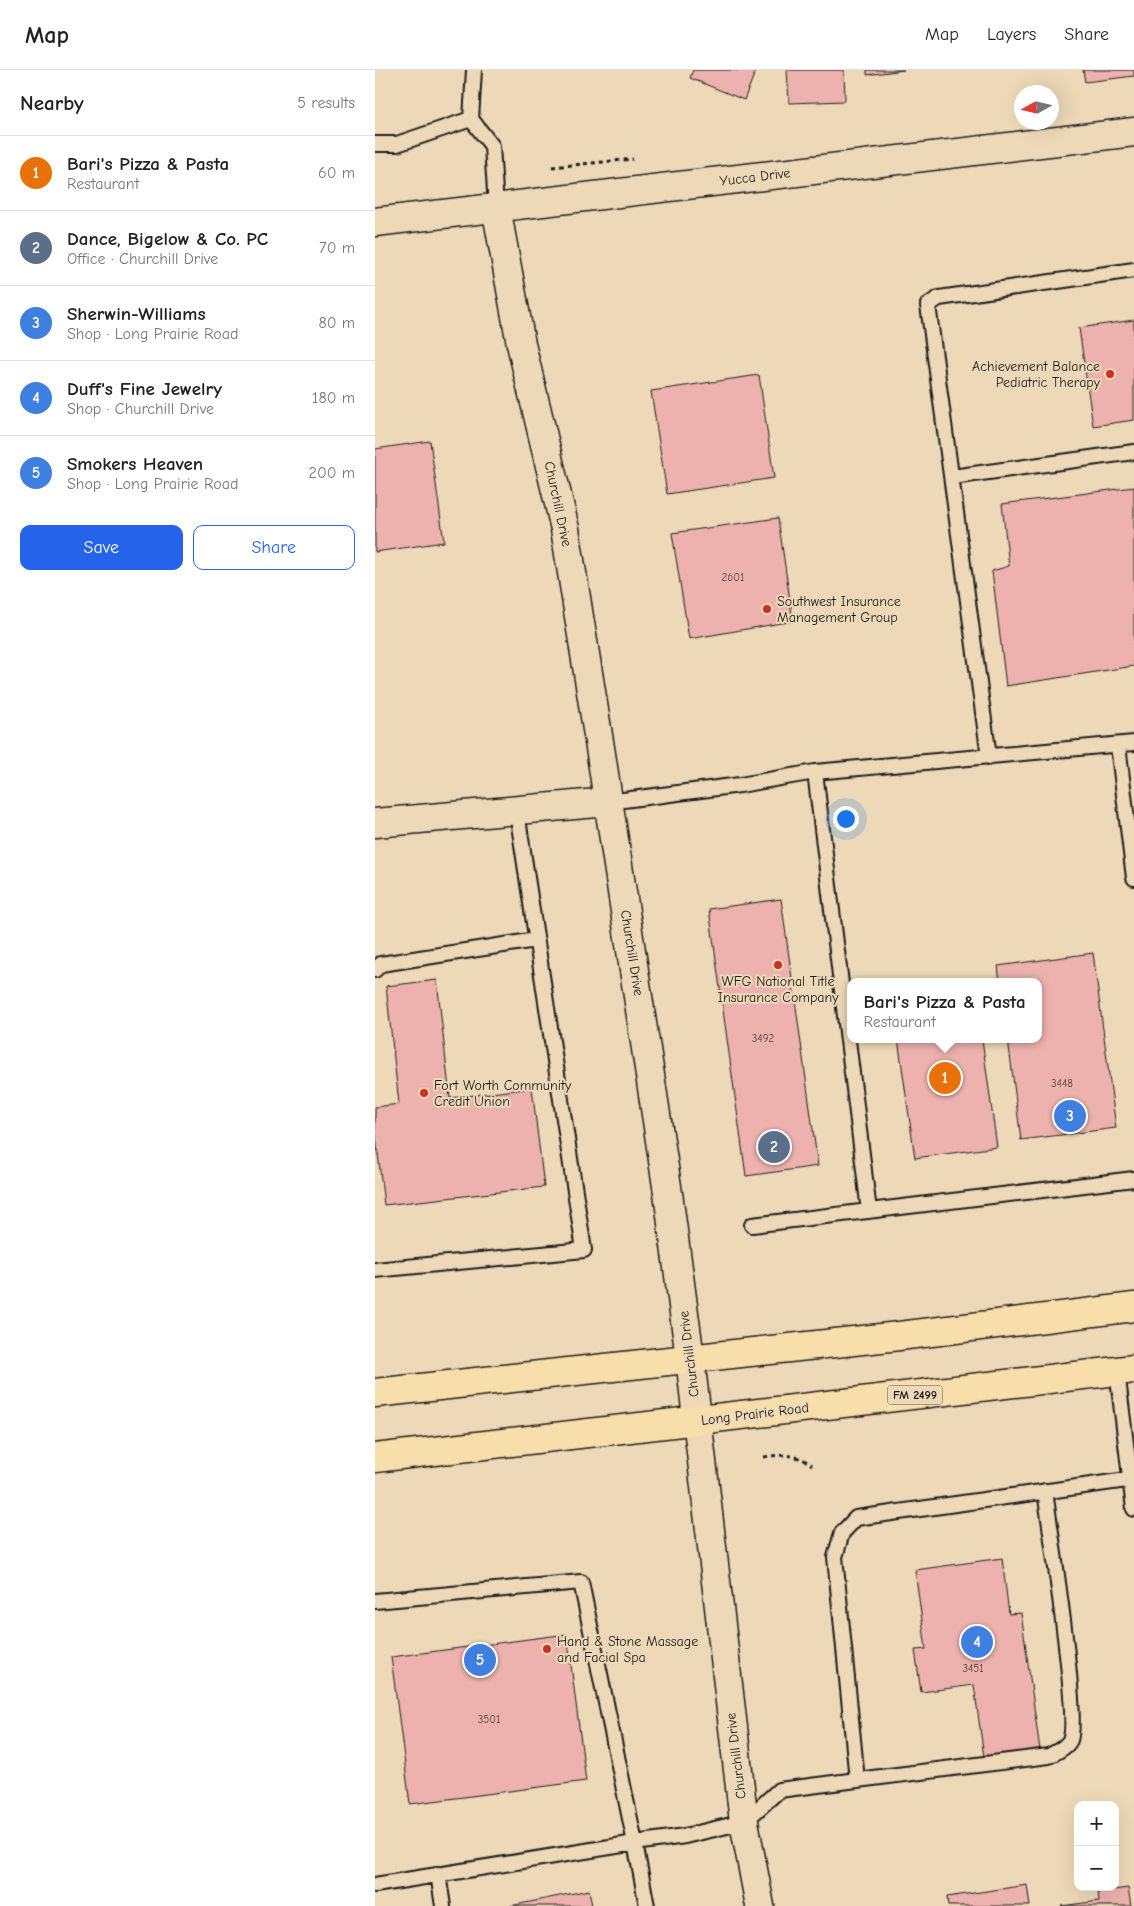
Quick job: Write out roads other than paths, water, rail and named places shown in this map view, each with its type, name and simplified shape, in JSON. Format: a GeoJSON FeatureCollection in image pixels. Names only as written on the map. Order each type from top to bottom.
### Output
{"type":"FeatureCollection","features":[{"type":"Feature","properties":{"kind":"main road"},"geometry":{"type":"LineString","coordinates":[[375,1393],[909,1335],[1134,1307]]}},
{"type":"Feature","properties":{"kind":"main road","name":"Long Prairie Road"},"geometry":{"type":"LineString","coordinates":[[375,1458],[1125,1370]]}},
{"type":"Feature","properties":{"kind":"street","name":"Yucca Drive"},"geometry":{"type":"LineString","coordinates":[[375,222],[1134,132]]}},
{"type":"Feature","properties":{"kind":"street","name":"Churchill Drive"},"geometry":{"type":"LineString","coordinates":[[496,207],[521,344],[565,529],[647,1047],[691,1358],[744,1822],[760,1906]]}},
{"type":"Feature","properties":{"kind":"street"},"geometry":{"type":"LineString","coordinates":[[375,823],[439,815],[517,812],[608,802]]}},
{"type":"Feature","properties":{"kind":"lane"},"geometry":{"type":"LineString","coordinates":[[474,70],[471,119],[493,146],[496,207]]}},
{"type":"Feature","properties":{"kind":"lane"},"geometry":{"type":"LineString","coordinates":[[375,144],[397,144],[471,119]]}},
{"type":"Feature","properties":{"kind":"lane"},"geometry":{"type":"LineString","coordinates":[[989,756],[929,305],[939,298],[1134,270]]}},
{"type":"Feature","properties":{"kind":"lane"},"geometry":{"type":"LineString","coordinates":[[952,477],[1134,452]]}},
{"type":"Feature","properties":{"kind":"lane"},"geometry":{"type":"LineString","coordinates":[[608,802],[740,785],[815,772],[1134,743]]}},
{"type":"Feature","properties":{"kind":"lane"},"geometry":{"type":"LineString","coordinates":[[1118,745],[1134,878]]}},
{"type":"Feature","properties":{"kind":"lane"},"geometry":{"type":"LineString","coordinates":[[815,772],[847,1032]]}},
{"type":"Feature","properties":{"kind":"lane"},"geometry":{"type":"LineString","coordinates":[[375,1270],[584,1250],[535,940],[517,812]]}},
{"type":"Feature","properties":{"kind":"lane"},"geometry":{"type":"LineString","coordinates":[[375,970],[381,964],[535,940]]}},
{"type":"Feature","properties":{"kind":"lane"},"geometry":{"type":"LineString","coordinates":[[848,1043],[869,1211]]}},
{"type":"Feature","properties":{"kind":"lane"},"geometry":{"type":"LineString","coordinates":[[752,1225],[1134,1179]]}},
{"type":"Feature","properties":{"kind":"lane"},"geometry":{"type":"LineString","coordinates":[[1125,1370],[1134,1509]]}},
{"type":"Feature","properties":{"kind":"lane"},"geometry":{"type":"LineString","coordinates":[[857,1780],[835,1557],[842,1532],[856,1518],[1132,1479]]}},
{"type":"Feature","properties":{"kind":"lane"},"geometry":{"type":"LineString","coordinates":[[375,1884],[685,1836],[744,1822],[779,1790],[1049,1756],[1061,1750],[1070,1740],[1072,1704],[1045,1491]]}},
{"type":"Feature","properties":{"kind":"lane"},"geometry":{"type":"LineString","coordinates":[[375,1602],[581,1582],[647,1906]]}},
{"type":"Feature","properties":{"kind":"lane"},"geometry":{"type":"LineString","coordinates":[[438,1874],[443,1906]]}},
{"type":"Feature","properties":{"kind":"place","name":"Achievement Balance Pediatric Therapy"},"geometry":{"type":"Point","coordinates":[1110,374]}},
{"type":"Feature","properties":{"kind":"place","name":"Southwest Insurance Management Group"},"geometry":{"type":"Point","coordinates":[767,609]}},
{"type":"Feature","properties":{"kind":"place","name":"WFG National Title Insurance Company"},"geometry":{"type":"Point","coordinates":[778,965]}},
{"type":"Feature","properties":{"kind":"place","name":"Bari's Pizza & Pasta"},"geometry":{"type":"Point","coordinates":[945,1078]}},
{"type":"Feature","properties":{"kind":"place","name":"Fort Worth Community Credit Union"},"geometry":{"type":"Point","coordinates":[424,1093]}},
{"type":"Feature","properties":{"kind":"place","name":"Sherwin-Williams"},"geometry":{"type":"Point","coordinates":[1070,1116]}},
{"type":"Feature","properties":{"kind":"place","name":"Dance, Bigelow & Co. PC"},"geometry":{"type":"Point","coordinates":[774,1147]}},
{"type":"Feature","properties":{"kind":"place","name":"Duff's Fine Jewelry"},"geometry":{"type":"Point","coordinates":[977,1642]}},
{"type":"Feature","properties":{"kind":"place","name":"Hand & Stone Massage and Facial Spa"},"geometry":{"type":"Point","coordinates":[547,1649]}},
{"type":"Feature","properties":{"kind":"place","name":"Smokers Heaven"},"geometry":{"type":"Point","coordinates":[480,1660]}}]}
